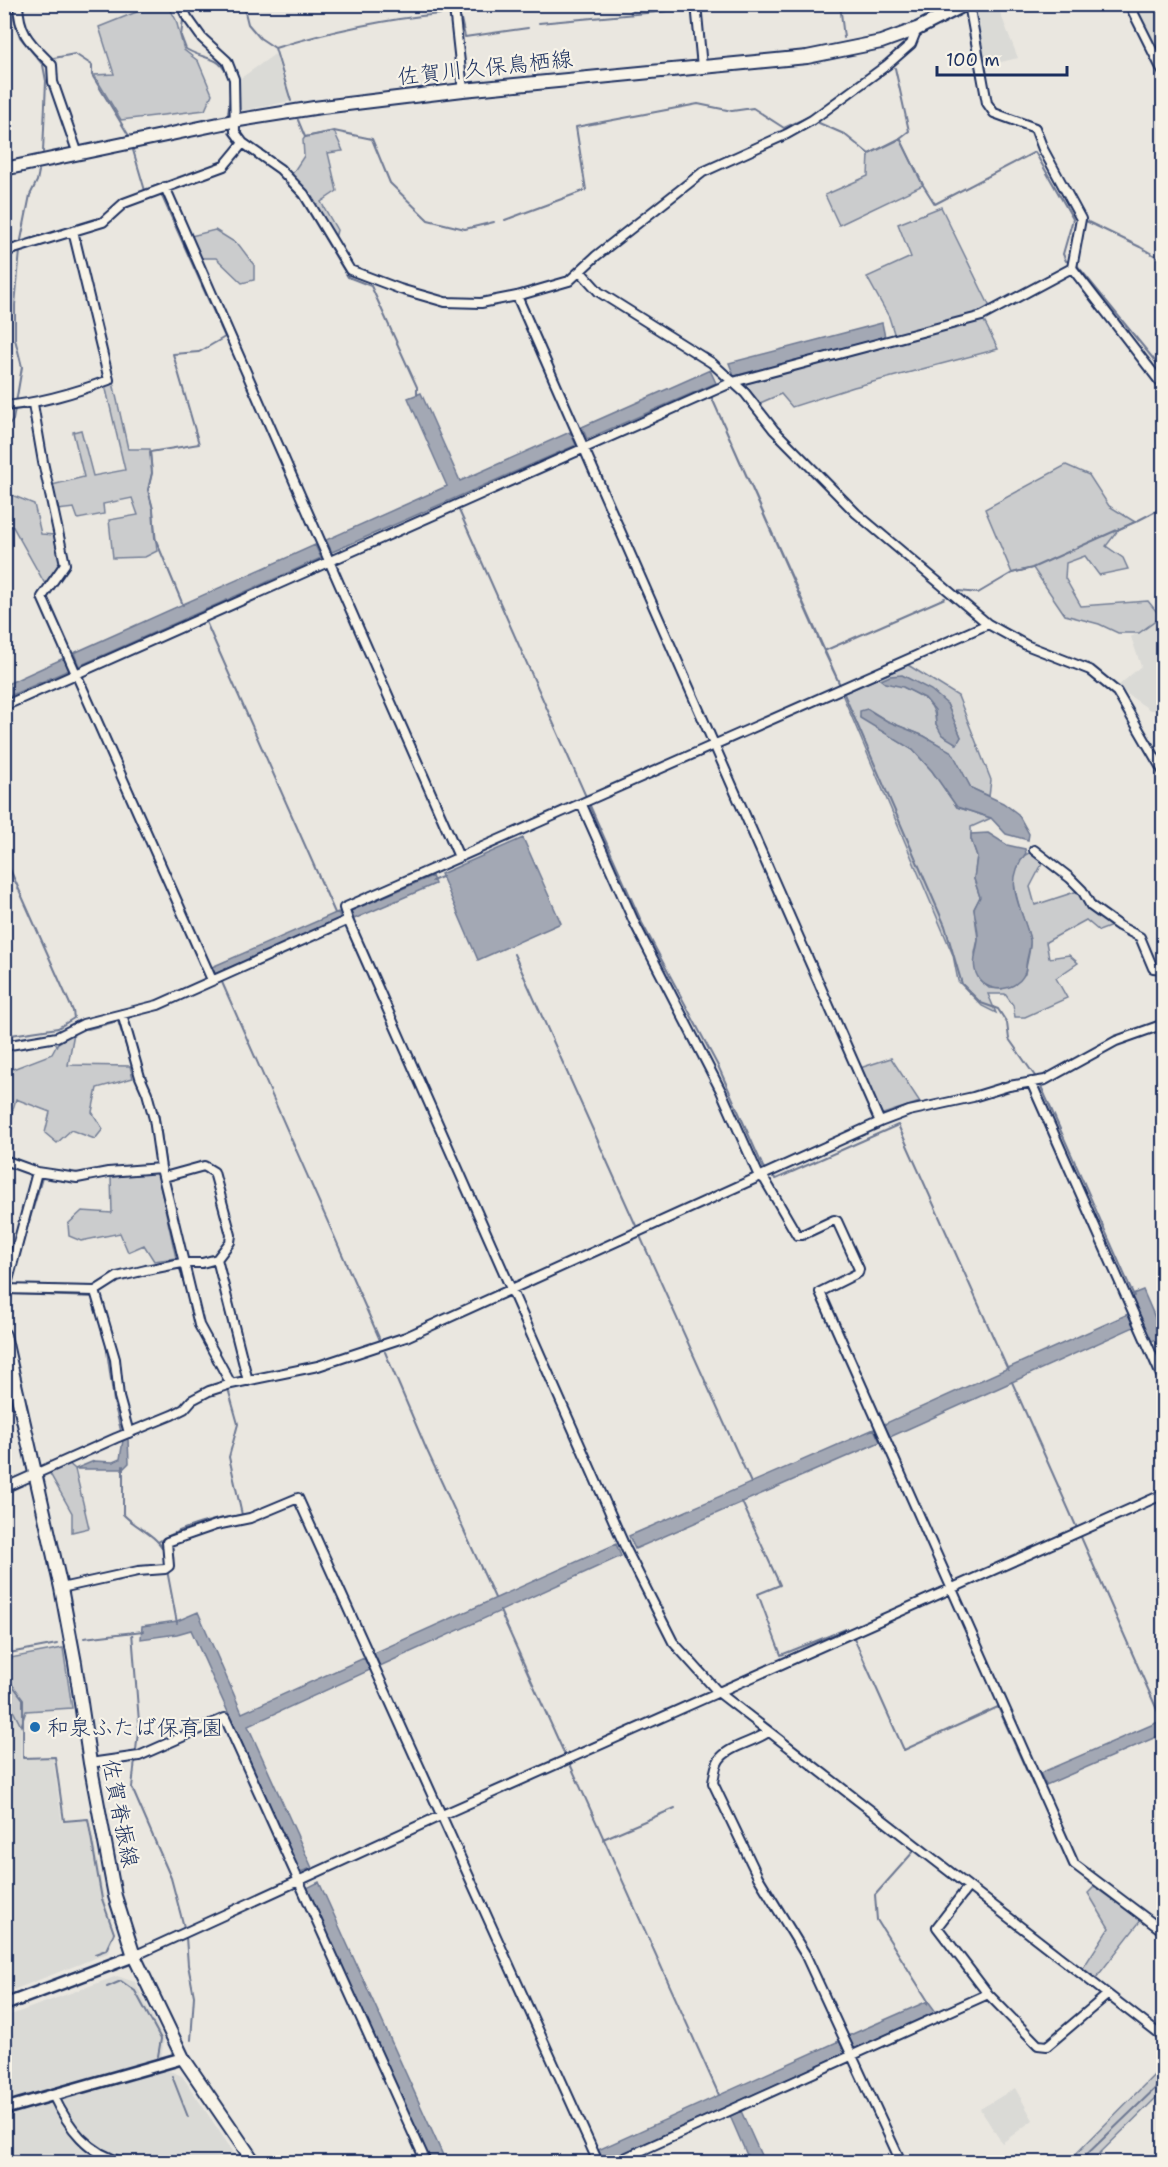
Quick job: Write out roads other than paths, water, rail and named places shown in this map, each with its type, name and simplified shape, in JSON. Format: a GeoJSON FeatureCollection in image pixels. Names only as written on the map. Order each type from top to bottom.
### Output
{"type":"FeatureCollection","features":[{"type":"Feature","properties":{"kind":"main road","name":"佐賀川久保鳥栖線"},"geometry":{"type":"LineString","coordinates":[[4,169],[234,121],[314,108],[463,90],[807,57],[881,42],[917,29],[964,5]]}},
{"type":"Feature","properties":{"kind":"main road","name":"佐賀脊振線"},"geometry":{"type":"LineString","coordinates":[[4,1335],[37,1472],[61,1588],[115,1896],[134,1956],[183,2058],[254,2163]]}},
{"type":"Feature","properties":{"kind":"street"},"geometry":{"type":"LineString","coordinates":[[18,4],[18,16],[24,37],[52,65],[53,82],[78,154]]}},
{"type":"Feature","properties":{"kind":"street"},"geometry":{"type":"LineString","coordinates":[[181,4],[202,38],[227,61],[234,79],[235,132],[243,144],[280,169],[304,194],[350,270],[400,289],[445,302],[481,303],[517,296],[569,281],[596,256],[703,172],[787,134],[812,120],[887,65],[911,44],[917,29]]}},
{"type":"Feature","properties":{"kind":"street"},"geometry":{"type":"LineString","coordinates":[[696,4],[702,67]]}},
{"type":"Feature","properties":{"kind":"street"},"geometry":{"type":"LineString","coordinates":[[1129,4],[1164,74]]}},
{"type":"Feature","properties":{"kind":"street"},"geometry":{"type":"LineString","coordinates":[[964,5],[987,103],[994,112],[1035,128],[1043,149],[1081,219],[1072,258],[1072,268],[1164,387]]}},
{"type":"Feature","properties":{"kind":"street"},"geometry":{"type":"LineString","coordinates":[[454,8],[463,90]]}},
{"type":"Feature","properties":{"kind":"street"},"geometry":{"type":"LineString","coordinates":[[4,252],[14,247],[103,222],[124,202],[224,166],[243,144]]}},
{"type":"Feature","properties":{"kind":"street"},"geometry":{"type":"LineString","coordinates":[[165,187],[459,857]]}},
{"type":"Feature","properties":{"kind":"street"},"geometry":{"type":"LineString","coordinates":[[12,405],[33,404],[71,394],[109,380],[73,231]]}},
{"type":"Feature","properties":{"kind":"street"},"geometry":{"type":"LineString","coordinates":[[4,706],[326,558],[457,505],[733,382],[982,316],[1072,268]]}},
{"type":"Feature","properties":{"kind":"street"},"geometry":{"type":"LineString","coordinates":[[580,271],[599,292],[718,369],[745,393],[774,430],[856,513],[988,624],[1026,645],[1090,670],[1117,692],[1164,773]]}},
{"type":"Feature","properties":{"kind":"street"},"geometry":{"type":"LineString","coordinates":[[517,296],[880,1122]]}},
{"type":"Feature","properties":{"kind":"street"},"geometry":{"type":"LineString","coordinates":[[33,404],[65,564],[42,597],[212,980]]}},
{"type":"Feature","properties":{"kind":"street"},"geometry":{"type":"LineString","coordinates":[[988,624],[344,908],[510,1290],[625,1546],[673,1642],[718,1692],[1164,2038]]}},
{"type":"Feature","properties":{"kind":"street"},"geometry":{"type":"LineString","coordinates":[[582,805],[635,924],[721,1091],[758,1174],[766,1174]]}},
{"type":"Feature","properties":{"kind":"street"},"geometry":{"type":"LineString","coordinates":[[1034,850],[1076,884],[1091,906],[1119,926],[1140,937],[1153,968],[1164,969]]}},
{"type":"Feature","properties":{"kind":"street"},"geometry":{"type":"LineString","coordinates":[[4,1046],[57,1037],[80,1026],[158,1005],[346,916]]}},
{"type":"Feature","properties":{"kind":"street"},"geometry":{"type":"LineString","coordinates":[[122,1014],[154,1119],[161,1168],[182,1263],[199,1325],[231,1384]]}},
{"type":"Feature","properties":{"kind":"street"},"geometry":{"type":"LineString","coordinates":[[4,1488],[116,1438],[172,1416],[208,1391],[318,1366],[381,1347],[880,1122],[909,1111],[1045,1080],[1116,1041],[1163,1026]]}},
{"type":"Feature","properties":{"kind":"street"},"geometry":{"type":"LineString","coordinates":[[1031,1082],[1164,1382]]}},
{"type":"Feature","properties":{"kind":"street"},"geometry":{"type":"LineString","coordinates":[[4,1160],[38,1172],[76,1179],[108,1172],[161,1168]]}},
{"type":"Feature","properties":{"kind":"street"},"geometry":{"type":"LineString","coordinates":[[38,1172],[5,1289],[95,1291],[117,1278],[182,1263],[202,1263],[217,1259],[230,1242],[231,1235],[214,1172],[204,1166],[164,1177]]}},
{"type":"Feature","properties":{"kind":"street"},"geometry":{"type":"LineString","coordinates":[[766,1174],[765,1180],[797,1235],[802,1235],[834,1220],[837,1221],[859,1269],[858,1274],[820,1292],[1074,1864],[1159,1928],[1164,1927]]}},
{"type":"Feature","properties":{"kind":"street"},"geometry":{"type":"LineString","coordinates":[[217,1259],[248,1382]]}},
{"type":"Feature","properties":{"kind":"street"},"geometry":{"type":"LineString","coordinates":[[95,1291],[116,1359],[119,1397],[129,1433]]}},
{"type":"Feature","properties":{"kind":"street"},"geometry":{"type":"LineString","coordinates":[[4,2005],[134,1956],[440,1816],[1164,1494]]}},
{"type":"Feature","properties":{"kind":"street"},"geometry":{"type":"LineString","coordinates":[[61,1588],[138,1571],[167,1568],[166,1542],[216,1525],[250,1518],[298,1498],[596,2159]]}},
{"type":"Feature","properties":{"kind":"street"},"geometry":{"type":"LineString","coordinates":[[90,1763],[136,1757],[225,1718],[305,1878],[426,2163]]}},
{"type":"Feature","properties":{"kind":"street"},"geometry":{"type":"LineString","coordinates":[[768,1732],[736,1748],[719,1760],[712,1783],[758,1877],[805,1954],[901,2163]]}},
{"type":"Feature","properties":{"kind":"street"},"geometry":{"type":"LineString","coordinates":[[968,1887],[937,1927],[988,1994],[1038,2045],[1047,2046],[1107,1995]]}},
{"type":"Feature","properties":{"kind":"street"},"geometry":{"type":"LineString","coordinates":[[616,2163],[733,2109],[849,2048],[988,1994]]}},
{"type":"Feature","properties":{"kind":"street"},"geometry":{"type":"LineString","coordinates":[[4,2109],[183,2058]]}},
{"type":"Feature","properties":{"kind":"street"},"geometry":{"type":"LineString","coordinates":[[53,2095],[63,2117],[83,2142],[108,2159],[123,2163]]}},
{"type":"Feature","properties":{"kind":"waterway"},"geometry":{"type":"LineString","coordinates":[[14,4],[14,18],[20,37],[43,65],[46,81],[43,152]]}},
{"type":"Feature","properties":{"kind":"waterway"},"geometry":{"type":"LineString","coordinates":[[174,4],[183,20],[181,36],[186,49],[217,62],[222,66],[231,82]]}},
{"type":"Feature","properties":{"kind":"waterway"},"geometry":{"type":"LineString","coordinates":[[243,4],[248,24],[260,38],[275,48],[291,101]]}},
{"type":"Feature","properties":{"kind":"waterway"},"geometry":{"type":"LineString","coordinates":[[630,4],[631,15]]}},
{"type":"Feature","properties":{"kind":"waterway"},"geometry":{"type":"LineString","coordinates":[[711,7],[732,4]]}},
{"type":"Feature","properties":{"kind":"waterway"},"geometry":{"type":"LineString","coordinates":[[840,4],[844,38]]}},
{"type":"Feature","properties":{"kind":"waterway"},"geometry":{"type":"LineString","coordinates":[[539,23],[689,9]]}},
{"type":"Feature","properties":{"kind":"waterway"},"geometry":{"type":"LineString","coordinates":[[275,48],[357,27],[440,14]]}},
{"type":"Feature","properties":{"kind":"waterway"},"geometry":{"type":"LineString","coordinates":[[461,19],[465,37],[528,28]]}},
{"type":"Feature","properties":{"kind":"waterway"},"geometry":{"type":"LineString","coordinates":[[54,58],[75,54],[92,65],[92,75],[129,136]]}},
{"type":"Feature","properties":{"kind":"waterway"},"geometry":{"type":"LineString","coordinates":[[895,68],[909,131],[900,138],[935,204],[1035,152],[1073,219],[1063,254],[1066,261],[1070,262]]}},
{"type":"Feature","properties":{"kind":"waterway"},"geometry":{"type":"LineString","coordinates":[[228,114],[231,88]]}},
{"type":"Feature","properties":{"kind":"waterway"},"geometry":{"type":"LineString","coordinates":[[505,220],[586,190],[576,127],[698,104],[732,111],[753,108],[784,128],[808,117]]}},
{"type":"Feature","properties":{"kind":"waterway"},"geometry":{"type":"LineString","coordinates":[[298,120],[305,137],[334,131],[372,139],[390,183],[428,220],[465,229],[494,222]]}},
{"type":"Feature","properties":{"kind":"waterway"},"geometry":{"type":"LineString","coordinates":[[819,123],[844,134],[869,154],[900,139]]}},
{"type":"Feature","properties":{"kind":"waterway"},"geometry":{"type":"LineString","coordinates":[[229,133],[239,145]]}},
{"type":"Feature","properties":{"kind":"waterway"},"geometry":{"type":"LineString","coordinates":[[243,148],[280,175],[301,199],[348,277],[371,286],[417,387],[417,395]]}},
{"type":"Feature","properties":{"kind":"waterway"},"geometry":{"type":"LineString","coordinates":[[133,150],[146,194]]}},
{"type":"Feature","properties":{"kind":"waterway"},"geometry":{"type":"LineString","coordinates":[[4,432],[13,420],[22,367],[15,339],[15,305],[21,240],[30,195],[39,171]]}},
{"type":"Feature","properties":{"kind":"waterway"},"geometry":{"type":"LineString","coordinates":[[149,198],[161,194],[225,337],[199,352],[173,354],[199,444],[150,452],[152,473],[148,490],[153,509],[155,538],[183,605]]}},
{"type":"Feature","properties":{"kind":"waterway"},"geometry":{"type":"LineString","coordinates":[[1086,221],[1164,261]]}},
{"type":"Feature","properties":{"kind":"waterway"},"geometry":{"type":"LineString","coordinates":[[1076,264],[1164,372]]}},
{"type":"Feature","properties":{"kind":"waterway"},"geometry":{"type":"LineString","coordinates":[[711,396],[840,685],[824,651],[711,396]]}},
{"type":"Feature","properties":{"kind":"waterway"},"geometry":{"type":"LineString","coordinates":[[959,591],[978,593],[1012,573],[1032,568],[1164,507]]}},
{"type":"Feature","properties":{"kind":"waterway"},"geometry":{"type":"LineString","coordinates":[[458,508],[642,923],[719,1068],[763,1167],[767,1171]]}},
{"type":"Feature","properties":{"kind":"waterway"},"geometry":{"type":"LineString","coordinates":[[824,651],[945,598]]}},
{"type":"Feature","properties":{"kind":"waterway"},"geometry":{"type":"LineString","coordinates":[[206,622],[335,913]]}},
{"type":"Feature","properties":{"kind":"waterway"},"geometry":{"type":"LineString","coordinates":[[844,694],[945,926],[962,984],[981,1003],[998,1009],[1007,1023],[1009,1039],[1037,1079]]}},
{"type":"Feature","properties":{"kind":"waterway"},"geometry":{"type":"LineString","coordinates":[[4,856],[73,1011],[74,1018],[58,1028],[4,1036]]}},
{"type":"Feature","properties":{"kind":"waterway"},"geometry":{"type":"LineString","coordinates":[[432,881],[442,877]]}},
{"type":"Feature","properties":{"kind":"waterway"},"geometry":{"type":"LineString","coordinates":[[514,954],[637,1228]]}},
{"type":"Feature","properties":{"kind":"waterway"},"geometry":{"type":"LineString","coordinates":[[221,980],[380,1340]]}},
{"type":"Feature","properties":{"kind":"waterway"},"geometry":{"type":"LineString","coordinates":[[81,1028],[88,1029],[118,1021],[133,1067]]}},
{"type":"Feature","properties":{"kind":"waterway"},"geometry":{"type":"LineString","coordinates":[[1040,1084],[1134,1296]]}},
{"type":"Feature","properties":{"kind":"waterway"},"geometry":{"type":"LineString","coordinates":[[140,1087],[146,1101]]}},
{"type":"Feature","properties":{"kind":"waterway"},"geometry":{"type":"LineString","coordinates":[[158,1111],[166,1169]]}},
{"type":"Feature","properties":{"kind":"waterway"},"geometry":{"type":"LineString","coordinates":[[771,1175],[776,1179],[898,1125],[1008,1370]]}},
{"type":"Feature","properties":{"kind":"waterway"},"geometry":{"type":"LineString","coordinates":[[12,1279],[42,1178]]}},
{"type":"Feature","properties":{"kind":"waterway"},"geometry":{"type":"LineString","coordinates":[[640,1236],[751,1483]]}},
{"type":"Feature","properties":{"kind":"waterway"},"geometry":{"type":"LineString","coordinates":[[180,1268],[188,1297]]}},
{"type":"Feature","properties":{"kind":"waterway"},"geometry":{"type":"LineString","coordinates":[[12,1294],[93,1297]]}},
{"type":"Feature","properties":{"kind":"waterway"},"geometry":{"type":"LineString","coordinates":[[385,1352],[425,1446],[495,1598]]}},
{"type":"Feature","properties":{"kind":"waterway"},"geometry":{"type":"LineString","coordinates":[[212,1358],[225,1381]]}},
{"type":"Feature","properties":{"kind":"waterway"},"geometry":{"type":"LineString","coordinates":[[1012,1382],[1076,1526]]}},
{"type":"Feature","properties":{"kind":"waterway"},"geometry":{"type":"LineString","coordinates":[[158,1542],[198,1524],[242,1515],[229,1457],[238,1424],[229,1392]]}},
{"type":"Feature","properties":{"kind":"waterway"},"geometry":{"type":"LineString","coordinates":[[123,1466],[123,1514],[159,1543],[165,1555]]}},
{"type":"Feature","properties":{"kind":"waterway"},"geometry":{"type":"LineString","coordinates":[[742,1502],[780,1585],[758,1594],[781,1655],[846,1629]]}},
{"type":"Feature","properties":{"kind":"waterway"},"geometry":{"type":"LineString","coordinates":[[1081,1537],[1162,1721]]}},
{"type":"Feature","properties":{"kind":"waterway"},"geometry":{"type":"LineString","coordinates":[[167,1570],[177,1623]]}},
{"type":"Feature","properties":{"kind":"waterway"},"geometry":{"type":"LineString","coordinates":[[500,1611],[565,1755]]}},
{"type":"Feature","properties":{"kind":"waterway"},"geometry":{"type":"LineString","coordinates":[[84,1638],[143,1631]]}},
{"type":"Feature","properties":{"kind":"waterway"},"geometry":{"type":"LineString","coordinates":[[132,1632],[139,1722],[132,1788],[171,1878],[184,1927]]}},
{"type":"Feature","properties":{"kind":"waterway"},"geometry":{"type":"LineString","coordinates":[[854,1638],[904,1750],[998,1707],[1033,1785]]}},
{"type":"Feature","properties":{"kind":"waterway"},"geometry":{"type":"LineString","coordinates":[[4,1654],[57,1644]]}},
{"type":"Feature","properties":{"kind":"waterway"},"geometry":{"type":"LineString","coordinates":[[4,1674],[23,1699],[23,1758],[55,1757],[64,1821],[88,1819],[102,1899],[114,1933],[106,1950],[95,1954]]}},
{"type":"Feature","properties":{"kind":"waterway"},"geometry":{"type":"LineString","coordinates":[[570,1764],[719,2095]]}},
{"type":"Feature","properties":{"kind":"waterway"},"geometry":{"type":"LineString","coordinates":[[603,1839],[675,1808]]}},
{"type":"Feature","properties":{"kind":"waterway"},"geometry":{"type":"LineString","coordinates":[[914,1851],[875,1895],[877,1920],[928,2001],[927,2004]]}},
{"type":"Feature","properties":{"kind":"waterway"},"geometry":{"type":"LineString","coordinates":[[1098,1889],[1164,1937]]}},
{"type":"Feature","properties":{"kind":"waterway"},"geometry":{"type":"LineString","coordinates":[[186,1937],[194,1996],[191,2040]]}},
{"type":"Feature","properties":{"kind":"waterway"},"geometry":{"type":"LineString","coordinates":[[107,1987],[121,1981],[135,1991],[161,2039],[158,2056]]}},
{"type":"Feature","properties":{"kind":"waterway"},"geometry":{"type":"LineString","coordinates":[[172,2076],[188,2117]]}},
{"type":"Feature","properties":{"kind":"waterway"},"geometry":{"type":"LineString","coordinates":[[1079,2162],[1164,2080]]}},
{"type":"Feature","properties":{"kind":"waterway"},"geometry":{"type":"LineString","coordinates":[[586,2162],[602,2155]]}},
{"type":"Feature","properties":{"kind":"place","name":"和泉ふたば保育園"},"geometry":{"type":"Point","coordinates":[35,1727]}}]}
